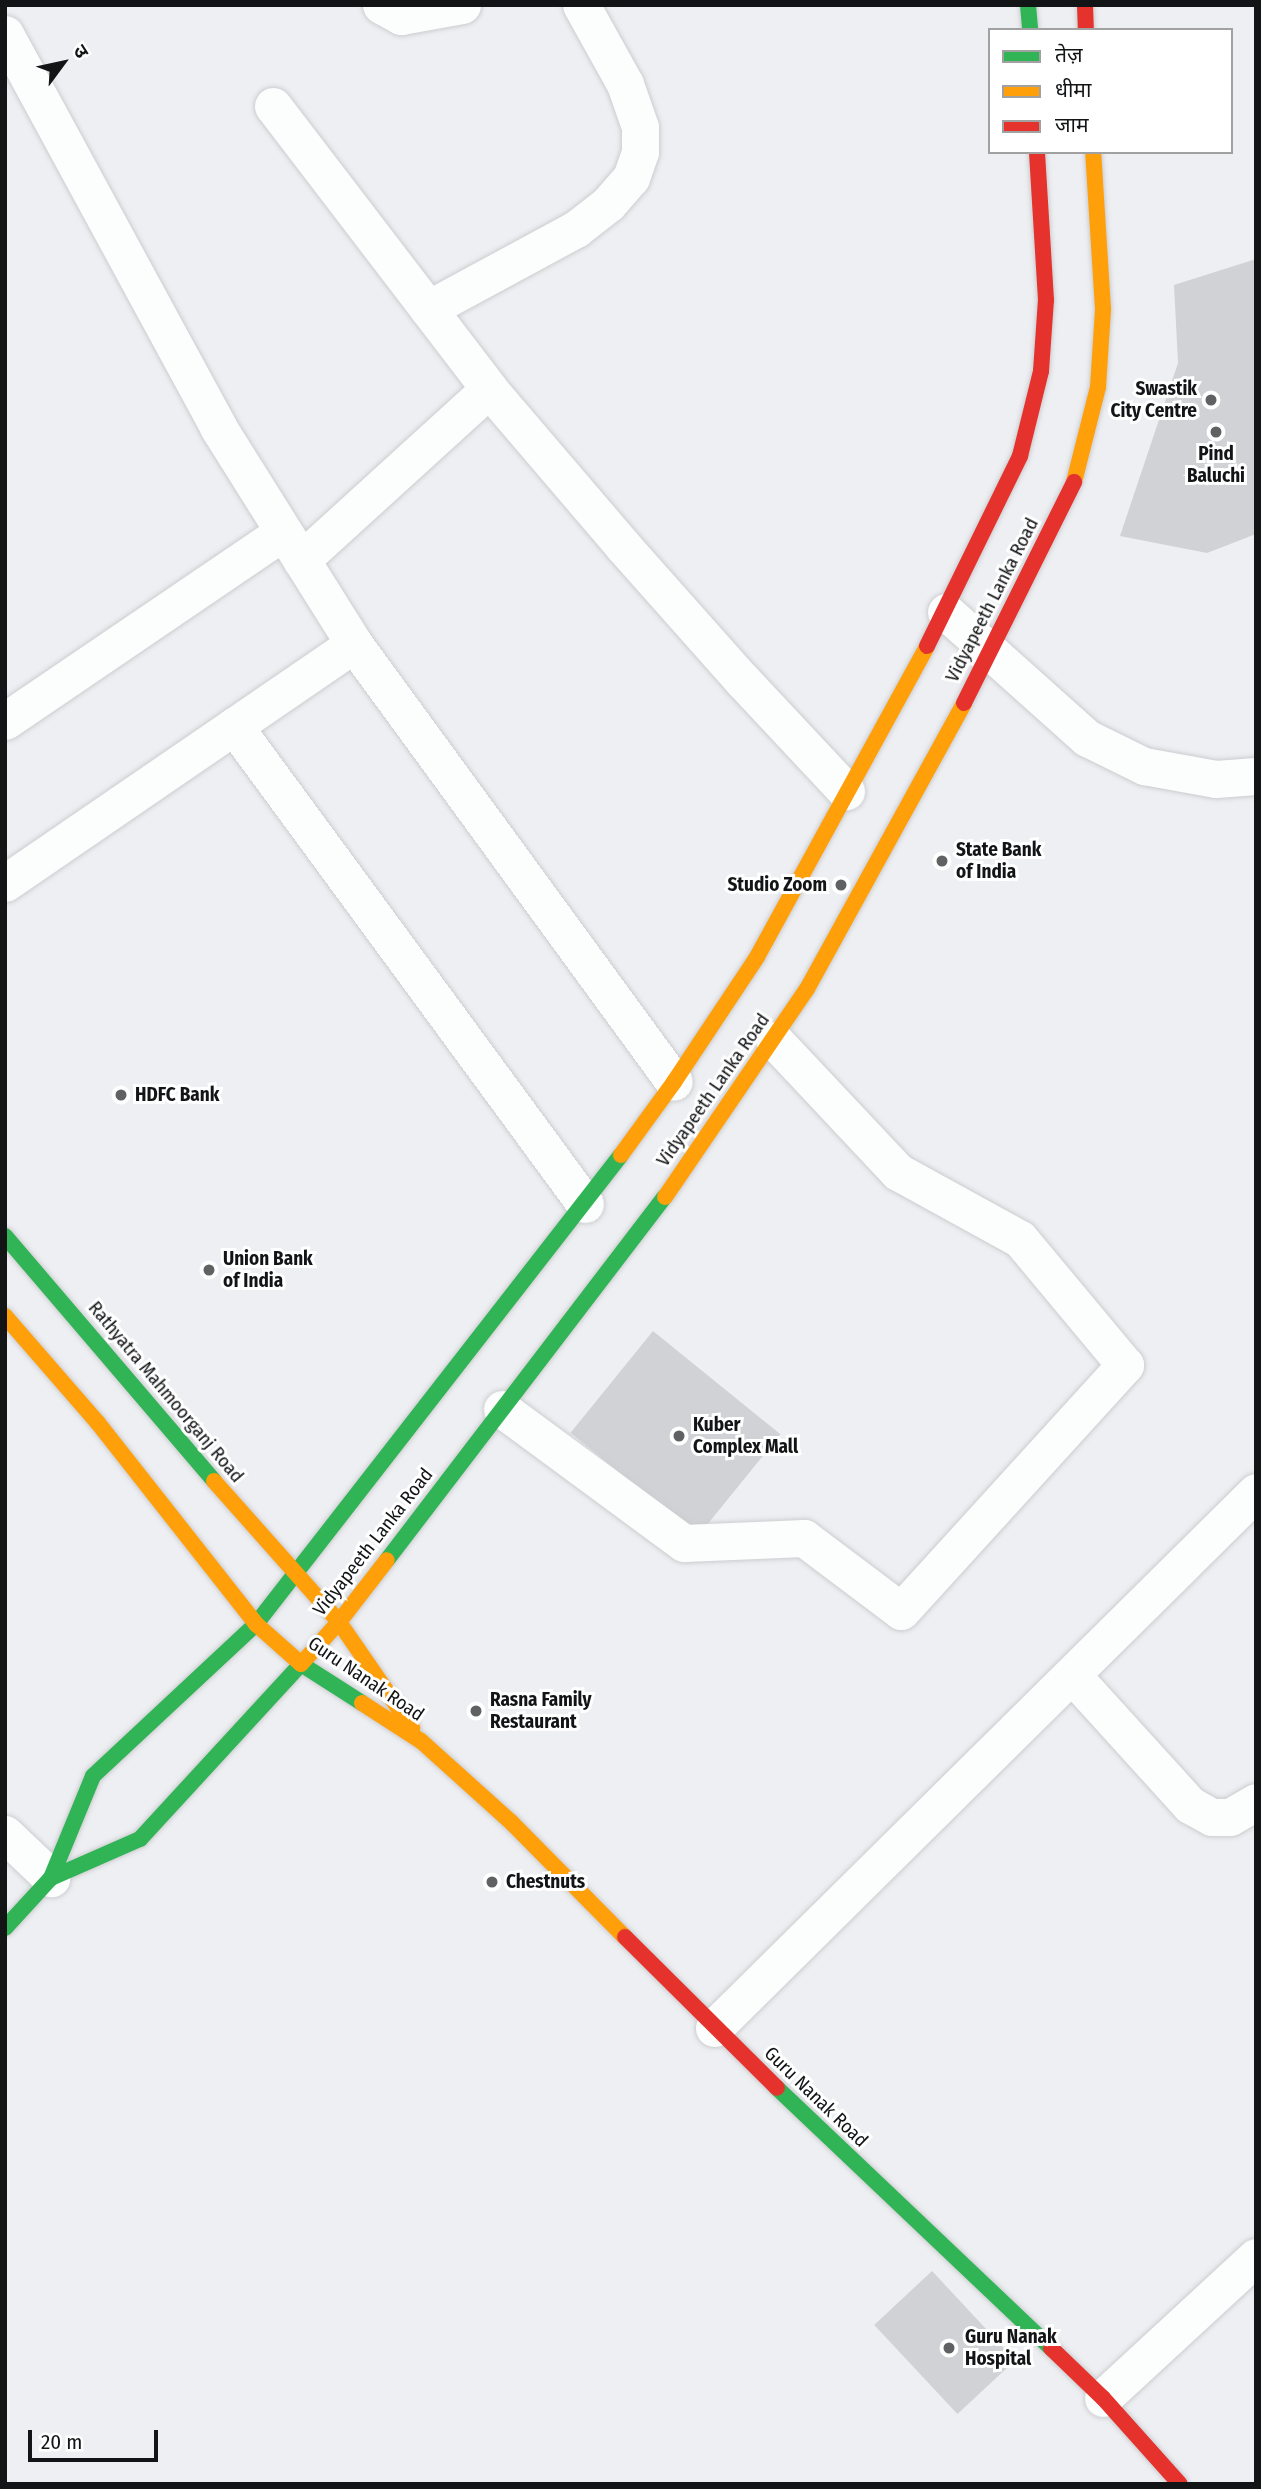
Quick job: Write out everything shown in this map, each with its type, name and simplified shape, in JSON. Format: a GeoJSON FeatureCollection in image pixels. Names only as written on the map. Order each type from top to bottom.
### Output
{"type":"FeatureCollection","features":[{"type":"Feature","properties":{"kind":"main road"},"geometry":{"type":"LineString","coordinates":[[1028,5],[1030,28]]}},
{"type":"Feature","properties":{"kind":"main road"},"geometry":{"type":"LineString","coordinates":[[1084,5],[1086,28]]}},
{"type":"Feature","properties":{"kind":"main road","name":"Vidyapeeth Lanka Road"},"geometry":{"type":"LineString","coordinates":[[5,1927],[51,1878],[93,1776],[256,1624],[295,1576],[585,1204],[674,1082],[757,957],[846,790],[946,612],[1020,456],[1041,371],[1046,300],[1037,154]]}},
{"type":"Feature","properties":{"kind":"main road","name":"Vidyapeeth Lanka Road"},"geometry":{"type":"LineString","coordinates":[[51,1878],[141,1839],[339,1622],[633,1241],[807,989],[991,654],[1075,480],[1098,387],[1103,309],[1093,154]]}},
{"type":"Feature","properties":{"kind":"main road","name":"Rathyatra Mahmoorganj Road"},"geometry":{"type":"LineString","coordinates":[[5,1236],[295,1576]]}},
{"type":"Feature","properties":{"kind":"main road"},"geometry":{"type":"LineString","coordinates":[[5,1316],[98,1423],[256,1624]]}},
{"type":"Feature","properties":{"kind":"main road","name":"Guru Nanak Road"},"geometry":{"type":"LineString","coordinates":[[295,1576],[339,1622],[421,1741]]}},
{"type":"Feature","properties":{"kind":"main road","name":"Guru Nanak Road"},"geometry":{"type":"LineString","coordinates":[[256,1624],[301,1664],[421,1741],[512,1823],[714,2028],[1103,2398],[1180,2484]]}},
{"type":"Feature","properties":{"kind":"street"},"geometry":{"type":"LineString","coordinates":[[381,5],[401,16],[463,5]]}},
{"type":"Feature","properties":{"kind":"street"},"geometry":{"type":"LineString","coordinates":[[428,309],[576,229],[608,204],[631,178],[640,152],[640,127],[625,84],[582,5]]}},
{"type":"Feature","properties":{"kind":"street"},"geometry":{"type":"LineString","coordinates":[[5,34],[218,427],[354,644],[674,1082]]}},
{"type":"Feature","properties":{"kind":"street"},"geometry":{"type":"LineString","coordinates":[[273,106],[489,389],[669,598],[846,790]]}},
{"type":"Feature","properties":{"kind":"street"},"geometry":{"type":"LineString","coordinates":[[5,722],[292,546],[489,389]]}},
{"type":"Feature","properties":{"kind":"street"},"geometry":{"type":"LineString","coordinates":[[946,612],[1087,738],[1144,766],[1216,779],[1256,776]]}},
{"type":"Feature","properties":{"kind":"street"},"geometry":{"type":"LineString","coordinates":[[5,883],[354,644]]}},
{"type":"Feature","properties":{"kind":"street"},"geometry":{"type":"LineString","coordinates":[[234,726],[585,1204]]}},
{"type":"Feature","properties":{"kind":"street"},"geometry":{"type":"LineString","coordinates":[[502,1409],[684,1543],[804,1538],[901,1611],[1125,1365],[1020,1240],[898,1172],[774,1040]]}},
{"type":"Feature","properties":{"kind":"street"},"geometry":{"type":"LineString","coordinates":[[714,2028],[1256,1492]]}},
{"type":"Feature","properties":{"kind":"street"},"geometry":{"type":"LineString","coordinates":[[1072,1675],[1191,1805],[1212,1816],[1230,1817],[1256,1802]]}},
{"type":"Feature","properties":{"kind":"street"},"geometry":{"type":"LineString","coordinates":[[5,1834],[51,1878]]}},
{"type":"Feature","properties":{"kind":"street"},"geometry":{"type":"LineString","coordinates":[[1103,2398],[1256,2258]]}},
{"type":"Feature","properties":{"kind":"building","name":"Swastik City Centre"},"geometry":{"type":"Polygon","coordinates":[[[1256,259],[1256,534],[1207,553],[1120,536],[1178,363],[1174,285],[1256,259]]]}},
{"type":"Feature","properties":{"kind":"building","name":"Kuber Complex Mall"},"geometry":{"type":"Polygon","coordinates":[[[653,1331],[780,1434],[698,1536],[571,1433],[653,1331]]]}},
{"type":"Feature","properties":{"kind":"building"},"geometry":{"type":"Polygon","coordinates":[[[932,2271],[1015,2360],[957,2414],[874,2325],[932,2271]]]}},
{"type":"Feature","properties":{"kind":"traffic: fast"},"geometry":{"type":"LineString","coordinates":[[1028,5],[1030,28]]}},
{"type":"Feature","properties":{"kind":"traffic: fast"},"geometry":{"type":"LineString","coordinates":[[256,1624],[621,1155]]}},
{"type":"Feature","properties":{"kind":"traffic: fast"},"geometry":{"type":"LineString","coordinates":[[387,1560],[665,1197]]}},
{"type":"Feature","properties":{"kind":"traffic: fast"},"geometry":{"type":"LineString","coordinates":[[5,1236],[214,1481]]}},
{"type":"Feature","properties":{"kind":"traffic: fast"},"geometry":{"type":"LineString","coordinates":[[5,1928],[51,1878],[93,1776],[256,1624]]}},
{"type":"Feature","properties":{"kind":"traffic: fast"},"geometry":{"type":"LineString","coordinates":[[51,1878],[140,1839],[301,1664],[362,1703]]}},
{"type":"Feature","properties":{"kind":"traffic: fast"},"geometry":{"type":"LineString","coordinates":[[777,2088],[1051,2348]]}},
{"type":"Feature","properties":{"kind":"traffic: slow"},"geometry":{"type":"LineString","coordinates":[[1074,482],[1098,387],[1103,309],[1093,154]]}},
{"type":"Feature","properties":{"kind":"traffic: slow"},"geometry":{"type":"LineString","coordinates":[[621,1155],[674,1082],[757,957],[927,646]]}},
{"type":"Feature","properties":{"kind":"traffic: slow"},"geometry":{"type":"LineString","coordinates":[[665,1197],[807,989],[964,703]]}},
{"type":"Feature","properties":{"kind":"traffic: slow"},"geometry":{"type":"LineString","coordinates":[[5,1316],[98,1423],[256,1624],[301,1664],[339,1622],[387,1560]]}},
{"type":"Feature","properties":{"kind":"traffic: slow"},"geometry":{"type":"LineString","coordinates":[[214,1481],[339,1622]]}},
{"type":"Feature","properties":{"kind":"traffic: slow"},"geometry":{"type":"LineString","coordinates":[[339,1622],[412,1728]]}},
{"type":"Feature","properties":{"kind":"traffic: slow"},"geometry":{"type":"LineString","coordinates":[[362,1703],[421,1741],[512,1823],[625,1937]]}},
{"type":"Feature","properties":{"kind":"traffic: jam"},"geometry":{"type":"LineString","coordinates":[[1085,5],[1086,28]]}},
{"type":"Feature","properties":{"kind":"traffic: jam"},"geometry":{"type":"LineString","coordinates":[[927,646],[1020,456],[1041,371],[1046,300],[1037,154]]}},
{"type":"Feature","properties":{"kind":"traffic: jam"},"geometry":{"type":"LineString","coordinates":[[964,703],[1074,482]]}},
{"type":"Feature","properties":{"kind":"traffic: jam"},"geometry":{"type":"LineString","coordinates":[[625,1937],[777,2088]]}},
{"type":"Feature","properties":{"kind":"traffic: jam"},"geometry":{"type":"LineString","coordinates":[[1051,2348],[1103,2398],[1180,2484]]}},
{"type":"Feature","properties":{"kind":"place","name":"Swastik City Centre"},"geometry":{"type":"Point","coordinates":[1211,400]}},
{"type":"Feature","properties":{"kind":"place","name":"Pind Baluchi"},"geometry":{"type":"Point","coordinates":[1216,432]}},
{"type":"Feature","properties":{"kind":"place","name":"State Bank of India"},"geometry":{"type":"Point","coordinates":[942,861]}},
{"type":"Feature","properties":{"kind":"place","name":"Studio Zoom"},"geometry":{"type":"Point","coordinates":[841,885]}},
{"type":"Feature","properties":{"kind":"place","name":"HDFC Bank"},"geometry":{"type":"Point","coordinates":[121,1095]}},
{"type":"Feature","properties":{"kind":"place","name":"Union Bank of India"},"geometry":{"type":"Point","coordinates":[209,1270]}},
{"type":"Feature","properties":{"kind":"place","name":"Kuber Complex Mall"},"geometry":{"type":"Point","coordinates":[679,1436]}},
{"type":"Feature","properties":{"kind":"place","name":"Rasna Family Restaurant"},"geometry":{"type":"Point","coordinates":[476,1711]}},
{"type":"Feature","properties":{"kind":"place","name":"Chestnuts"},"geometry":{"type":"Point","coordinates":[492,1882]}},
{"type":"Feature","properties":{"kind":"place","name":"Guru Nanak Hospital"},"geometry":{"type":"Point","coordinates":[949,2348]}}]}
